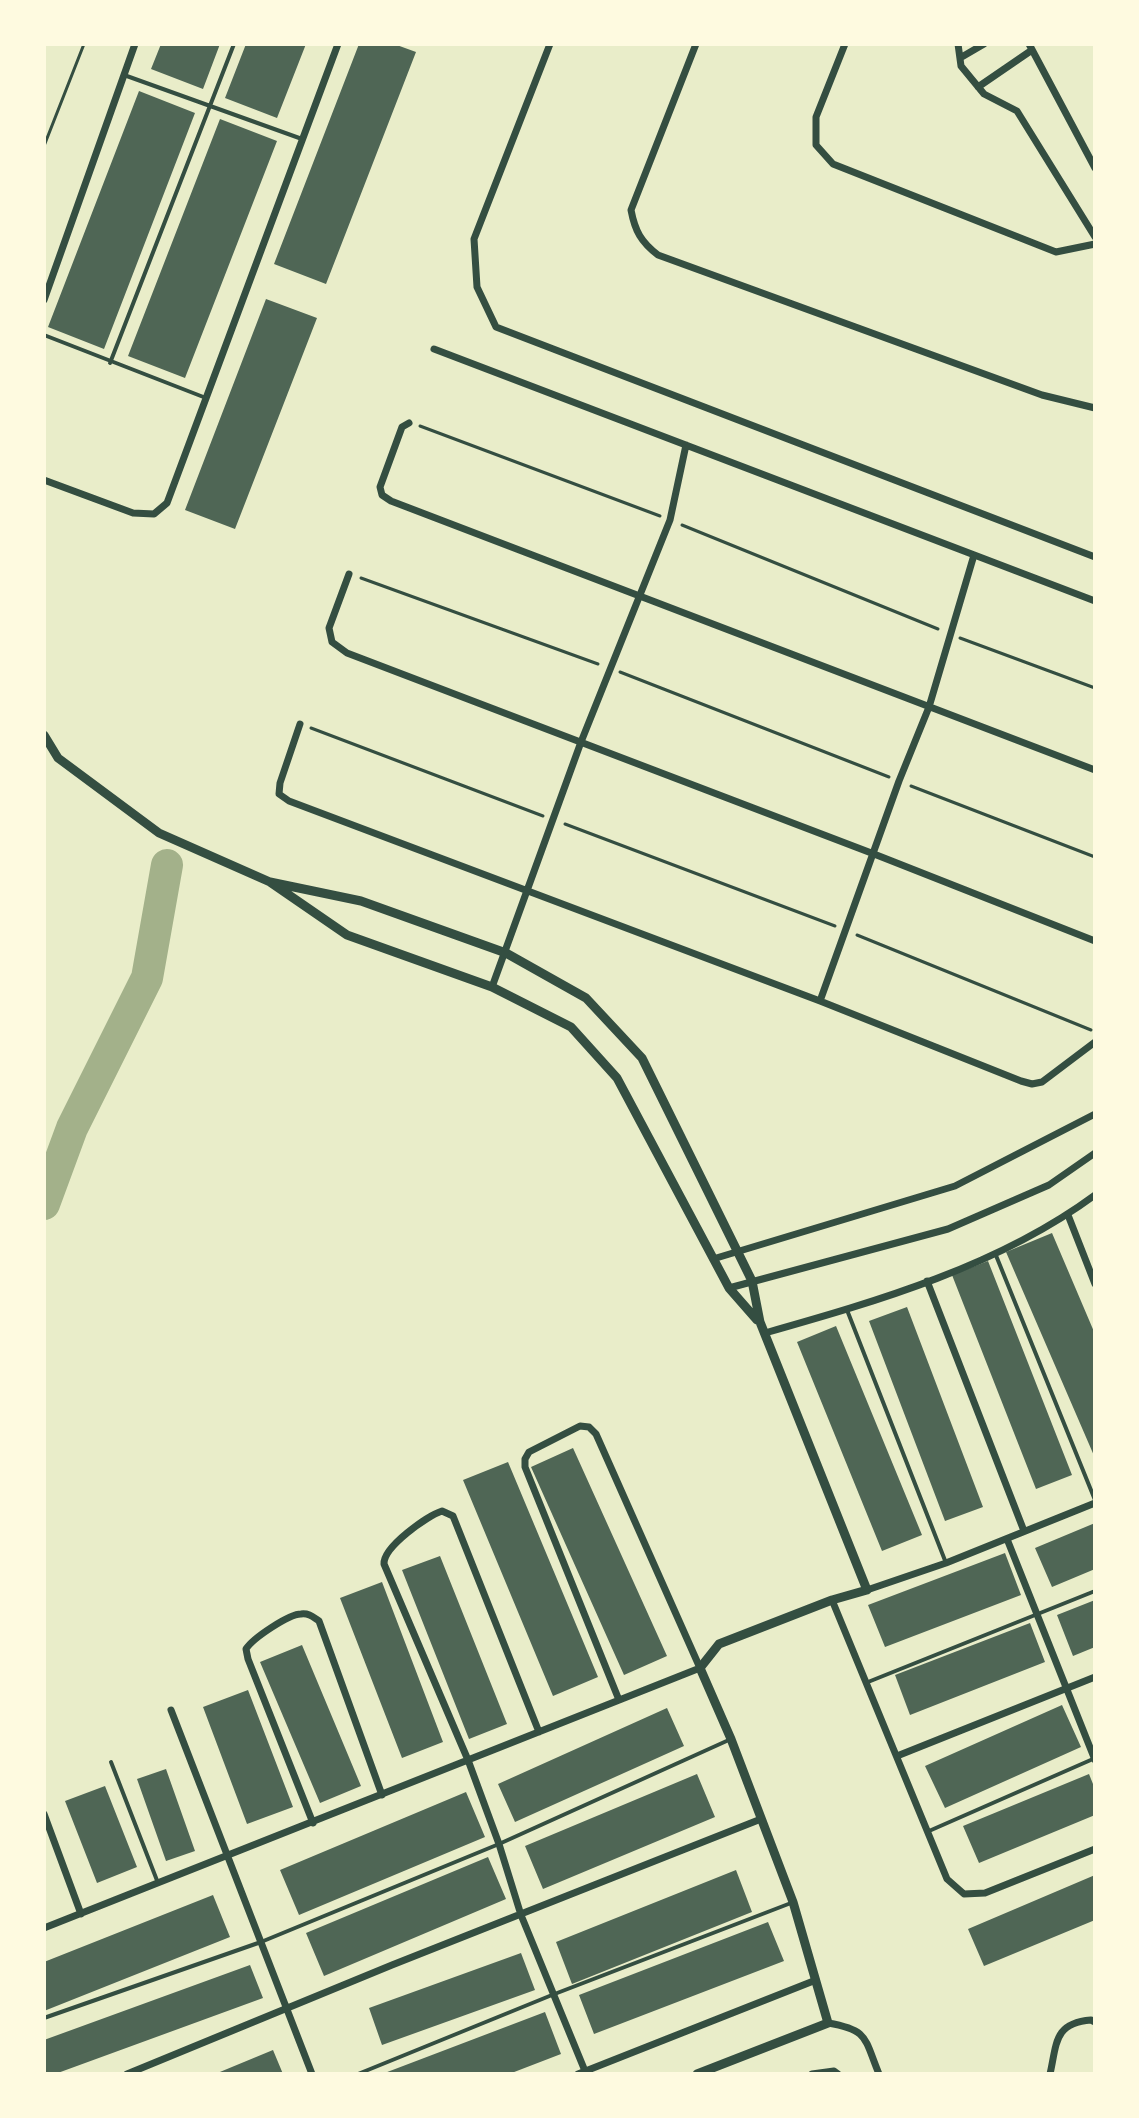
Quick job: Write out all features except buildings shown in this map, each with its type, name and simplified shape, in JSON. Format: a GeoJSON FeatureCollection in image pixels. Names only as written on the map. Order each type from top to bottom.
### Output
{"type":"FeatureCollection","features":[{"type":"Feature","properties":{"kind":"street"},"geometry":{"type":"LineString","coordinates":[[44,300],[135,44]]}},
{"type":"Feature","properties":{"kind":"street"},"geometry":{"type":"LineString","coordinates":[[44,480],[133,513],[154,514],[167,503],[338,44]]}},
{"type":"Feature","properties":{"kind":"street"},"geometry":{"type":"LineString","coordinates":[[550,44],[474,239],[477,287],[496,327],[1095,557]]}},
{"type":"Feature","properties":{"kind":"street"},"geometry":{"type":"LineString","coordinates":[[696,44],[631,210],[635,230],[647,246],[658,255],[1042,395],[1095,408]]}},
{"type":"Feature","properties":{"kind":"street"},"geometry":{"type":"LineString","coordinates":[[845,44],[816,117],[816,145],[833,164],[1056,252],[1095,244]]}},
{"type":"Feature","properties":{"kind":"street"},"geometry":{"type":"LineString","coordinates":[[958,44],[961,66],[984,94],[1017,111],[1095,237]]}},
{"type":"Feature","properties":{"kind":"street"},"geometry":{"type":"LineString","coordinates":[[960,58],[984,44]]}},
{"type":"Feature","properties":{"kind":"street"},"geometry":{"type":"LineString","coordinates":[[978,87],[1030,47],[1095,168]]}},
{"type":"Feature","properties":{"kind":"street"},"geometry":{"type":"LineString","coordinates":[[434,349],[1095,601]]}},
{"type":"Feature","properties":{"kind":"street"},"geometry":{"type":"LineString","coordinates":[[409,423],[402,427],[380,487],[382,495],[391,501],[1095,770]]}},
{"type":"Feature","properties":{"kind":"street"},"geometry":{"type":"LineString","coordinates":[[492,987],[551,819],[670,520],[686,445]]}},
{"type":"Feature","properties":{"kind":"street"},"geometry":{"type":"LineString","coordinates":[[820,1001],[899,781],[929,707],[974,555]]}},
{"type":"Feature","properties":{"kind":"street"},"geometry":{"type":"LineString","coordinates":[[349,574],[329,628],[332,642],[347,653],[1095,941]]}},
{"type":"Feature","properties":{"kind":"street"},"geometry":{"type":"LineString","coordinates":[[300,724],[280,783],[279,794],[289,801],[1032,1084],[1042,1082],[1095,1042]]}},
{"type":"Feature","properties":{"kind":"street"},"geometry":{"type":"LineString","coordinates":[[44,735],[58,758],[159,833],[270,882],[347,935],[492,987],[571,1027],[617,1078],[729,1288],[760,1322]]}},
{"type":"Feature","properties":{"kind":"street"},"geometry":{"type":"LineString","coordinates":[[270,882],[361,901],[506,953],[586,998],[642,1058],[752,1281],[760,1322],[867,1590]]}},
{"type":"Feature","properties":{"kind":"street"},"geometry":{"type":"LineString","coordinates":[[713,1259],[955,1186],[1095,1114]]}},
{"type":"Feature","properties":{"kind":"street"},"geometry":{"type":"LineString","coordinates":[[729,1288],[948,1229],[1049,1185],[1095,1153]]}},
{"type":"Feature","properties":{"kind":"street"},"geometry":{"type":"LineString","coordinates":[[765,1333],[847,1310],[995,1253],[1068,1215],[1095,1195]]}},
{"type":"Feature","properties":{"kind":"street"},"geometry":{"type":"LineString","coordinates":[[1068,1215],[1095,1284]]}},
{"type":"Feature","properties":{"kind":"street"},"geometry":{"type":"LineString","coordinates":[[927,1281],[1024,1531]]}},
{"type":"Feature","properties":{"kind":"street"},"geometry":{"type":"LineString","coordinates":[[619,1700],[525,1467],[529,1452],[580,1426],[589,1427],[596,1434],[731,1739],[793,1902],[828,2023]]}},
{"type":"Feature","properties":{"kind":"street"},"geometry":{"type":"LineString","coordinates":[[44,1928],[700,1668],[719,1644],[832,1600],[946,1563],[1095,1501]]}},
{"type":"Feature","properties":{"kind":"street"},"geometry":{"type":"LineString","coordinates":[[539,1732],[453,1516],[442,1511],[432,1515],[387,1551],[384,1564],[468,1760],[521,1915],[581,2073],[816,1980]]}},
{"type":"Feature","properties":{"kind":"street"},"geometry":{"type":"LineString","coordinates":[[1007,1539],[1095,1759]]}},
{"type":"Feature","properties":{"kind":"street"},"geometry":{"type":"LineString","coordinates":[[832,1600],[947,1879],[964,1894],[985,1893],[1095,1849]]}},
{"type":"Feature","properties":{"kind":"street"},"geometry":{"type":"LineString","coordinates":[[313,1823],[246,1649],[251,1641],[297,1613],[308,1614],[319,1621],[382,1795]]}},
{"type":"Feature","properties":{"kind":"street"},"geometry":{"type":"LineString","coordinates":[[897,1756],[1095,1677]]}},
{"type":"Feature","properties":{"kind":"street"},"geometry":{"type":"LineString","coordinates":[[171,1710],[312,2074]]}},
{"type":"Feature","properties":{"kind":"street"},"geometry":{"type":"LineString","coordinates":[[44,1814],[81,1914]]}},
{"type":"Feature","properties":{"kind":"street"},"geometry":{"type":"LineString","coordinates":[[127,2074],[761,1819]]}},
{"type":"Feature","properties":{"kind":"street"},"geometry":{"type":"LineString","coordinates":[[1050,2074],[1059,2035],[1073,2021],[1095,2022]]}},
{"type":"Feature","properties":{"kind":"street"},"geometry":{"type":"LineString","coordinates":[[697,2074],[828,2023],[851,2026],[863,2036],[879,2074]]}},
{"type":"Feature","properties":{"kind":"street"},"geometry":{"type":"LineString","coordinates":[[812,2074],[836,2072]]}},
{"type":"Feature","properties":{"kind":"lane"},"geometry":{"type":"LineString","coordinates":[[110,363],[234,44]]}},
{"type":"Feature","properties":{"kind":"lane"},"geometry":{"type":"LineString","coordinates":[[124,75],[302,139]]}},
{"type":"Feature","properties":{"kind":"lane"},"geometry":{"type":"LineString","coordinates":[[44,335],[206,398]]}},
{"type":"Feature","properties":{"kind":"lane"},"geometry":{"type":"LineString","coordinates":[[995,1253],[1095,1501]]}},
{"type":"Feature","properties":{"kind":"lane"},"geometry":{"type":"LineString","coordinates":[[847,1310],[946,1563]]}},
{"type":"Feature","properties":{"kind":"lane"},"geometry":{"type":"LineString","coordinates":[[865,1683],[1095,1591]]}},
{"type":"Feature","properties":{"kind":"lane"},"geometry":{"type":"LineString","coordinates":[[44,2018],[261,1942],[499,1844],[731,1739]]}},
{"type":"Feature","properties":{"kind":"lane"},"geometry":{"type":"LineString","coordinates":[[927,1832],[1095,1759]]}},
{"type":"Feature","properties":{"kind":"lane"},"geometry":{"type":"LineString","coordinates":[[111,1762],[158,1884]]}},
{"type":"Feature","properties":{"kind":"lane"},"geometry":{"type":"LineString","coordinates":[[358,2074],[793,1902]]}},
{"type":"Feature","properties":{"kind":"path"},"geometry":{"type":"LineString","coordinates":[[44,146],[84,44]]}},
{"type":"Feature","properties":{"kind":"path"},"geometry":{"type":"LineString","coordinates":[[409,423],[670,520],[952,635],[1095,688]]}},
{"type":"Feature","properties":{"kind":"path"},"geometry":{"type":"LineString","coordinates":[[349,574],[610,668],[1095,857]]}},
{"type":"Feature","properties":{"kind":"path"},"geometry":{"type":"LineString","coordinates":[[300,724],[847,931],[1095,1031]]}},
{"type":"Feature","properties":{"kind":"waterway"},"geometry":{"type":"LineString","coordinates":[[44,1204],[72,1128],[147,978],[167,865]]}}]}
